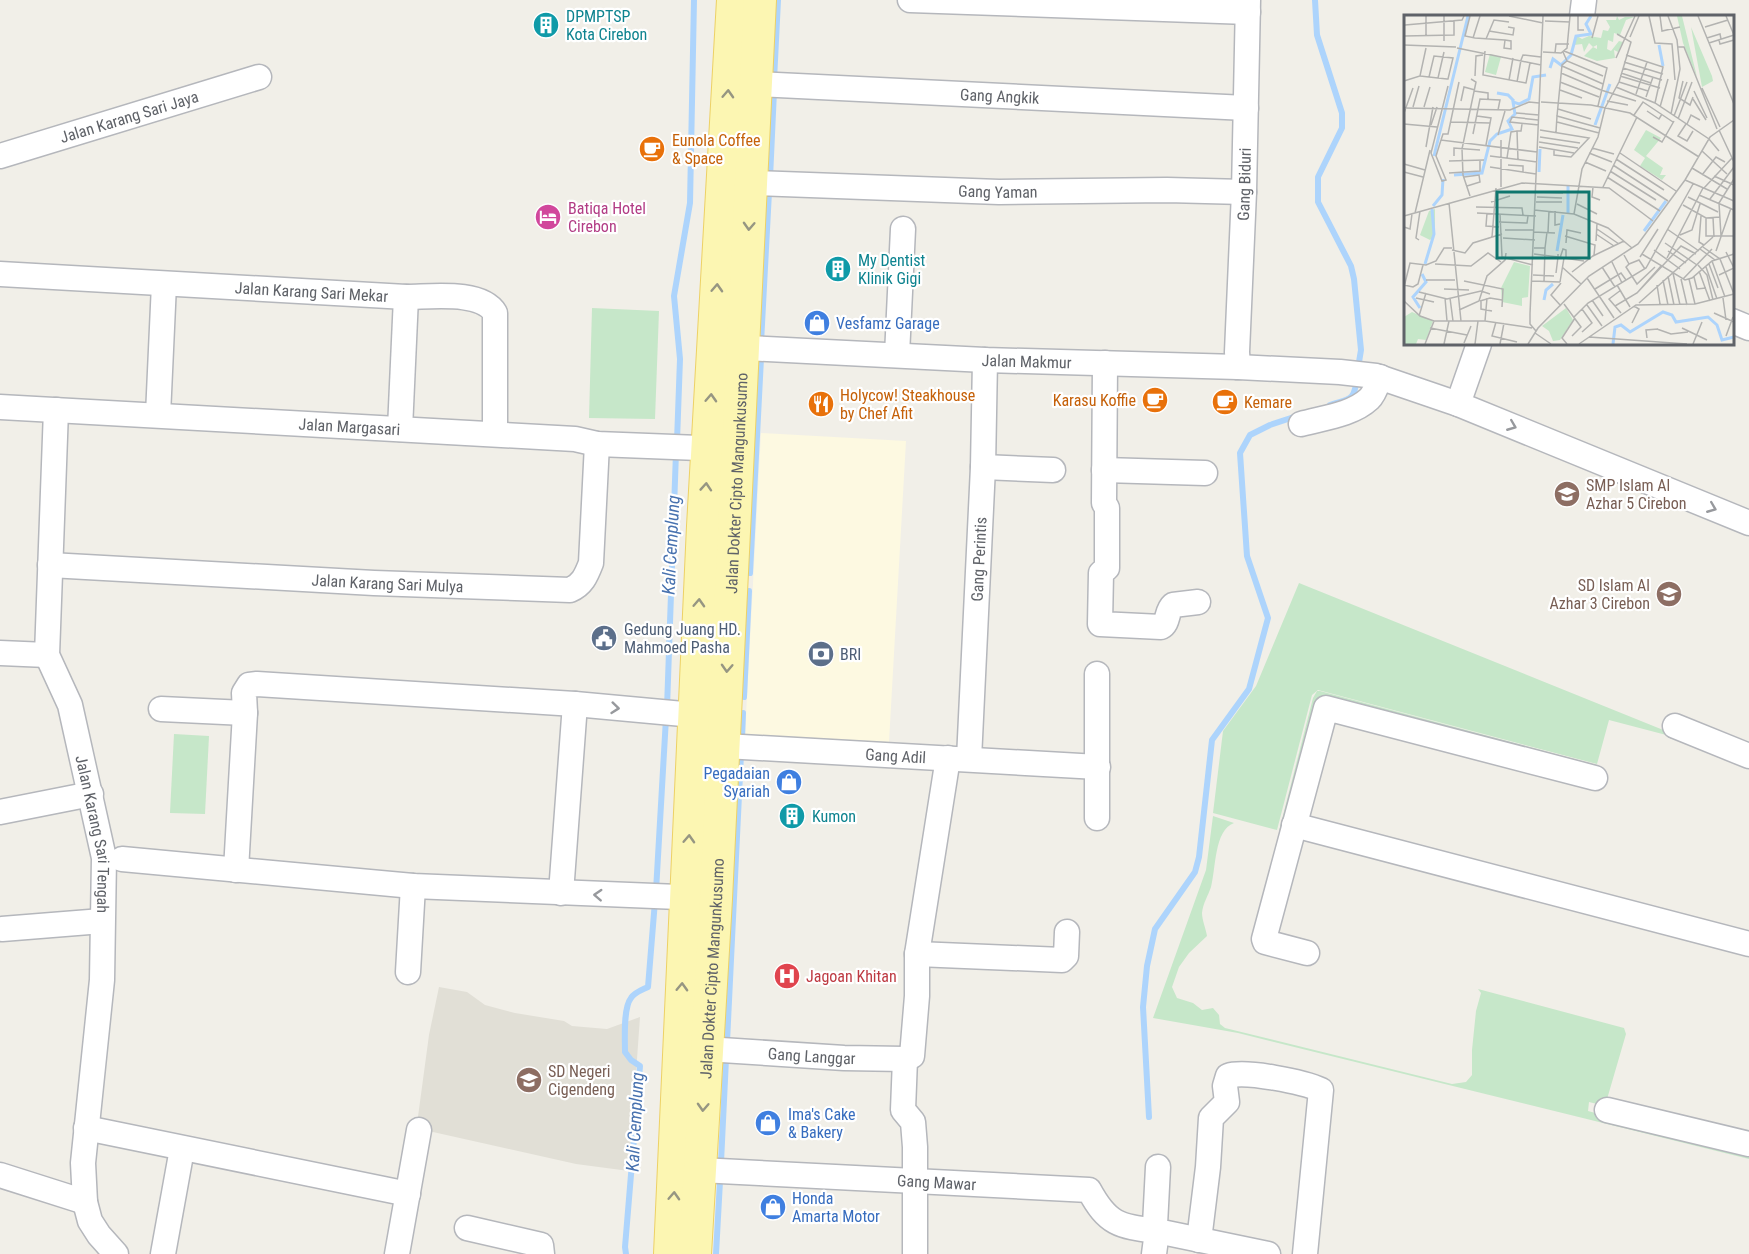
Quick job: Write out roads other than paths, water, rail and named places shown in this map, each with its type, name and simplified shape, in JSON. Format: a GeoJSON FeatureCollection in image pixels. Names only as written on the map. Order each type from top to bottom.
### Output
{"type":"FeatureCollection","features":[{"type":"Feature","properties":{"kind":"main road","name":"Jalan Dokter Cipto Mangunkusumo"},"geometry":{"type":"LineString","coordinates":[[729,348],[733,0]]}},
{"type":"Feature","properties":{"kind":"main road","name":"Jalan Dokter Cipto Mangunkusumo"},"geometry":{"type":"LineString","coordinates":[[695,1254],[706,1049],[693,898],[689,726],[703,526],[752,183],[760,0]]}},
{"type":"Feature","properties":{"kind":"main road","name":"Jalan Dokter Cipto Mangunkusumo"},"geometry":{"type":"LineString","coordinates":[[689,726],[715,449]]}},
{"type":"Feature","properties":{"kind":"main road","name":"Jalan Dokter Cipto Mangunkusumo"},"geometry":{"type":"LineString","coordinates":[[670,1254],[693,898]]}},
{"type":"Feature","properties":{"kind":"street"},"geometry":{"type":"LineString","coordinates":[[910,0],[1248,6]]}},
{"type":"Feature","properties":{"kind":"street"},"geometry":{"type":"LineString","coordinates":[[1582,15],[1584,0]]}},
{"type":"Feature","properties":{"kind":"street","name":"Gang Biduri"},"geometry":{"type":"LineString","coordinates":[[1238,367],[1248,6]]}},
{"type":"Feature","properties":{"kind":"street","name":"Jalan Karang Sari Jaya"},"geometry":{"type":"LineString","coordinates":[[0,156],[259,77]]}},
{"type":"Feature","properties":{"kind":"street","name":"Gang Angkik"},"geometry":{"type":"LineString","coordinates":[[756,84],[1246,108]]}},
{"type":"Feature","properties":{"kind":"street","name":"Gang Yaman"},"geometry":{"type":"LineString","coordinates":[[752,183],[999,192],[1167,190],[1244,192]]}},
{"type":"Feature","properties":{"kind":"street"},"geometry":{"type":"LineString","coordinates":[[897,355],[903,229]]}},
{"type":"Feature","properties":{"kind":"street","name":"Jalan Karang Sari Mekar"},"geometry":{"type":"LineString","coordinates":[[0,274],[406,297],[473,298],[492,307],[495,313],[495,434]]}},
{"type":"Feature","properties":{"kind":"street"},"geometry":{"type":"LineString","coordinates":[[158,415],[164,284]]}},
{"type":"Feature","properties":{"kind":"street"},"geometry":{"type":"LineString","coordinates":[[400,429],[406,297]]}},
{"type":"Feature","properties":{"kind":"street"},"geometry":{"type":"LineString","coordinates":[[1734,322],[1749,328]]}},
{"type":"Feature","properties":{"kind":"street"},"geometry":{"type":"LineString","coordinates":[[1458,404],[1479,345]]}},
{"type":"Feature","properties":{"kind":"street","name":"Jalan Makmur"},"geometry":{"type":"LineString","coordinates":[[729,348],[985,360],[1238,367],[1340,372],[1378,377],[1458,404],[1749,523]]}},
{"type":"Feature","properties":{"kind":"street","name":"Gang Perintis"},"geometry":{"type":"LineString","coordinates":[[915,1254],[913,1122],[903,1110],[917,996],[917,954],[959,759],[983,467],[985,360]]}},
{"type":"Feature","properties":{"kind":"street"},"geometry":{"type":"LineString","coordinates":[[1105,363],[1104,470],[1107,568],[1101,573],[1100,624],[1161,627],[1165,624],[1173,605],[1198,602]]}},
{"type":"Feature","properties":{"kind":"street"},"geometry":{"type":"LineString","coordinates":[[1300,424],[1354,409],[1369,400],[1374,393],[1378,377]]}},
{"type":"Feature","properties":{"kind":"street","name":"Jalan Margasari"},"geometry":{"type":"LineString","coordinates":[[0,407],[495,434],[574,439],[597,444],[715,449]]}},
{"type":"Feature","properties":{"kind":"street","name":"Jalan Karang Sari Tengah"},"geometry":{"type":"LineString","coordinates":[[56,410],[47,655],[70,705],[104,858],[102,980],[83,1163],[85,1202],[90,1221],[116,1254]]}},
{"type":"Feature","properties":{"kind":"street","name":"Jalan Karang Sari Mulya"},"geometry":{"type":"LineString","coordinates":[[50,565],[374,583],[570,590],[578,586],[586,576],[591,563],[597,444]]}},
{"type":"Feature","properties":{"kind":"street"},"geometry":{"type":"LineString","coordinates":[[983,467],[1053,470]]}},
{"type":"Feature","properties":{"kind":"street"},"geometry":{"type":"LineString","coordinates":[[1104,470],[1205,473]]}},
{"type":"Feature","properties":{"kind":"street"},"geometry":{"type":"LineString","coordinates":[[0,653],[47,655]]}},
{"type":"Feature","properties":{"kind":"street"},"geometry":{"type":"LineString","coordinates":[[1097,674],[1097,818]]}},
{"type":"Feature","properties":{"kind":"street","name":"Gang Adil"},"geometry":{"type":"LineString","coordinates":[[245,713],[244,693],[249,685],[257,684],[575,704],[689,726],[959,759],[1098,767]]}},
{"type":"Feature","properties":{"kind":"street"},"geometry":{"type":"LineString","coordinates":[[561,892],[575,704]]}},
{"type":"Feature","properties":{"kind":"street"},"geometry":{"type":"LineString","coordinates":[[1307,953],[1263,941],[1326,708],[1595,778]]}},
{"type":"Feature","properties":{"kind":"street"},"geometry":{"type":"LineString","coordinates":[[161,709],[245,713],[236,870]]}},
{"type":"Feature","properties":{"kind":"street"},"geometry":{"type":"LineString","coordinates":[[1675,726],[1749,756]]}},
{"type":"Feature","properties":{"kind":"street"},"geometry":{"type":"LineString","coordinates":[[0,812],[91,794]]}},
{"type":"Feature","properties":{"kind":"street"},"geometry":{"type":"LineString","coordinates":[[1294,825],[1749,944]]}},
{"type":"Feature","properties":{"kind":"street"},"geometry":{"type":"LineString","coordinates":[[122,859],[413,886],[693,898]]}},
{"type":"Feature","properties":{"kind":"street"},"geometry":{"type":"LineString","coordinates":[[408,972],[413,886]]}},
{"type":"Feature","properties":{"kind":"street"},"geometry":{"type":"LineString","coordinates":[[2,928],[102,921]]}},
{"type":"Feature","properties":{"kind":"street"},"geometry":{"type":"LineString","coordinates":[[917,954],[1062,960],[1066,956],[1067,932]]}},
{"type":"Feature","properties":{"kind":"street","name":"Gang Langgar"},"geometry":{"type":"LineString","coordinates":[[706,1049],[844,1058],[909,1056]]}},
{"type":"Feature","properties":{"kind":"street"},"geometry":{"type":"LineString","coordinates":[[1199,1240],[1208,1167],[1211,1118],[1227,1102],[1225,1086],[1228,1076],[1251,1074],[1321,1090],[1305,1254]]}},
{"type":"Feature","properties":{"kind":"street"},"geometry":{"type":"LineString","coordinates":[[1607,1110],[1749,1144]]}},
{"type":"Feature","properties":{"kind":"street"},"geometry":{"type":"LineString","coordinates":[[86,1128],[408,1194]]}},
{"type":"Feature","properties":{"kind":"street"},"geometry":{"type":"LineString","coordinates":[[397,1254],[419,1130]]}},
{"type":"Feature","properties":{"kind":"street"},"geometry":{"type":"LineString","coordinates":[[163,1254],[182,1149]]}},
{"type":"Feature","properties":{"kind":"street"},"geometry":{"type":"LineString","coordinates":[[1156,1243],[1158,1167]]}},
{"type":"Feature","properties":{"kind":"street","name":"Gang Mawar"},"geometry":{"type":"LineString","coordinates":[[700,1170],[1089,1190],[1099,1208],[1118,1224],[1156,1243],[1199,1240],[1268,1254]]}},
{"type":"Feature","properties":{"kind":"street"},"geometry":{"type":"LineString","coordinates":[[0,1175],[85,1202]]}},
{"type":"Feature","properties":{"kind":"street"},"geometry":{"type":"LineString","coordinates":[[467,1228],[541,1245],[542,1254]]}},
{"type":"Feature","properties":{"kind":"waterway","name":"Kali Cemplung"},"geometry":{"type":"LineString","coordinates":[[677,441],[680,359],[674,296],[690,203],[694,0]]}},
{"type":"Feature","properties":{"kind":"waterway"},"geometry":{"type":"LineString","coordinates":[[774,80],[778,0]]}},
{"type":"Feature","properties":{"kind":"waterway"},"geometry":{"type":"LineString","coordinates":[[1315,0],[1317,35],[1342,113],[1342,128],[1318,177],[1318,202],[1351,266],[1361,350],[1358,368]]}},
{"type":"Feature","properties":{"kind":"waterway"},"geometry":{"type":"LineString","coordinates":[[770,178],[774,91]]}},
{"type":"Feature","properties":{"kind":"waterway"},"geometry":{"type":"LineString","coordinates":[[761,343],[769,192]]}},
{"type":"Feature","properties":{"kind":"waterway"},"geometry":{"type":"LineString","coordinates":[[750,573],[761,358]]}},
{"type":"Feature","properties":{"kind":"waterway"},"geometry":{"type":"LineString","coordinates":[[1330,405],[1350,398],[1357,378]]}},
{"type":"Feature","properties":{"kind":"waterway"},"geometry":{"type":"LineString","coordinates":[[1149,1117],[1143,1007],[1147,966],[1155,929],[1195,872],[1199,857],[1212,740],[1249,689],[1268,618],[1247,556],[1240,453],[1250,435],[1297,416]]}},
{"type":"Feature","properties":{"kind":"waterway","name":"Kali Cemplung"},"geometry":{"type":"LineString","coordinates":[[667,708],[676,452]]}},
{"type":"Feature","properties":{"kind":"waterway"},"geometry":{"type":"LineString","coordinates":[[744,697],[749,591]]}},
{"type":"Feature","properties":{"kind":"waterway"},"geometry":{"type":"LineString","coordinates":[[742,739],[743,713]]}},
{"type":"Feature","properties":{"kind":"waterway","name":"Kali Cemplung"},"geometry":{"type":"LineString","coordinates":[[656,891],[666,718]]}},
{"type":"Feature","properties":{"kind":"waterway"},"geometry":{"type":"LineString","coordinates":[[727,1042],[741,754]]}},
{"type":"Feature","properties":{"kind":"waterway","name":"Kali Cemplung"},"geometry":{"type":"LineString","coordinates":[[626,1254],[640,1066],[625,1052],[626,1016],[631,998],[648,987],[655,901]]}},
{"type":"Feature","properties":{"kind":"waterway"},"geometry":{"type":"LineString","coordinates":[[721,1162],[726,1059]]}},
{"type":"Feature","properties":{"kind":"waterway"},"geometry":{"type":"LineString","coordinates":[[716,1254],[720,1181]]}},
{"type":"Feature","properties":{"kind":"place","name":"DPMPTSP Kota Cirebon"},"geometry":{"type":"Point","coordinates":[546,25]}},
{"type":"Feature","properties":{"kind":"place","name":"Eunola Coffee & Space"},"geometry":{"type":"Point","coordinates":[652,149]}},
{"type":"Feature","properties":{"kind":"place","name":"Batiqa Hotel Cirebon"},"geometry":{"type":"Point","coordinates":[548,217]}},
{"type":"Feature","properties":{"kind":"place","name":"My Dentist Klinik Gigi"},"geometry":{"type":"Point","coordinates":[838,269]}},
{"type":"Feature","properties":{"kind":"place","name":"Vesfamz Garage"},"geometry":{"type":"Point","coordinates":[817,323]}},
{"type":"Feature","properties":{"kind":"place","name":"Karasu Koffie"},"geometry":{"type":"Point","coordinates":[1155,400]}},
{"type":"Feature","properties":{"kind":"place","name":"Kemare"},"geometry":{"type":"Point","coordinates":[1225,402]}},
{"type":"Feature","properties":{"kind":"place","name":"Holycow! Steakhouse by Chef Afit"},"geometry":{"type":"Point","coordinates":[821,404]}},
{"type":"Feature","properties":{"kind":"place","name":"SMP Islam Al Azhar 5 Cirebon"},"geometry":{"type":"Point","coordinates":[1567,494]}},
{"type":"Feature","properties":{"kind":"place","name":"SD Islam Al Azhar 3 Cirebon"},"geometry":{"type":"Point","coordinates":[1669,594]}},
{"type":"Feature","properties":{"kind":"place","name":"Gedung Juang HD. Mahmoed Pasha"},"geometry":{"type":"Point","coordinates":[604,638]}},
{"type":"Feature","properties":{"kind":"place","name":"BRI"},"geometry":{"type":"Point","coordinates":[821,654]}},
{"type":"Feature","properties":{"kind":"place","name":"Pegadaian Syariah"},"geometry":{"type":"Point","coordinates":[789,782]}},
{"type":"Feature","properties":{"kind":"place","name":"Kumon"},"geometry":{"type":"Point","coordinates":[792,816]}},
{"type":"Feature","properties":{"kind":"place","name":"Jagoan Khitan"},"geometry":{"type":"Point","coordinates":[787,976]}},
{"type":"Feature","properties":{"kind":"place","name":"SD Negeri Cigendeng"},"geometry":{"type":"Point","coordinates":[529,1080]}},
{"type":"Feature","properties":{"kind":"place","name":"Ima's Cake & Bakery"},"geometry":{"type":"Point","coordinates":[768,1123]}},
{"type":"Feature","properties":{"kind":"place","name":"Honda Amarta Motor"},"geometry":{"type":"Point","coordinates":[773,1207]}}]}
